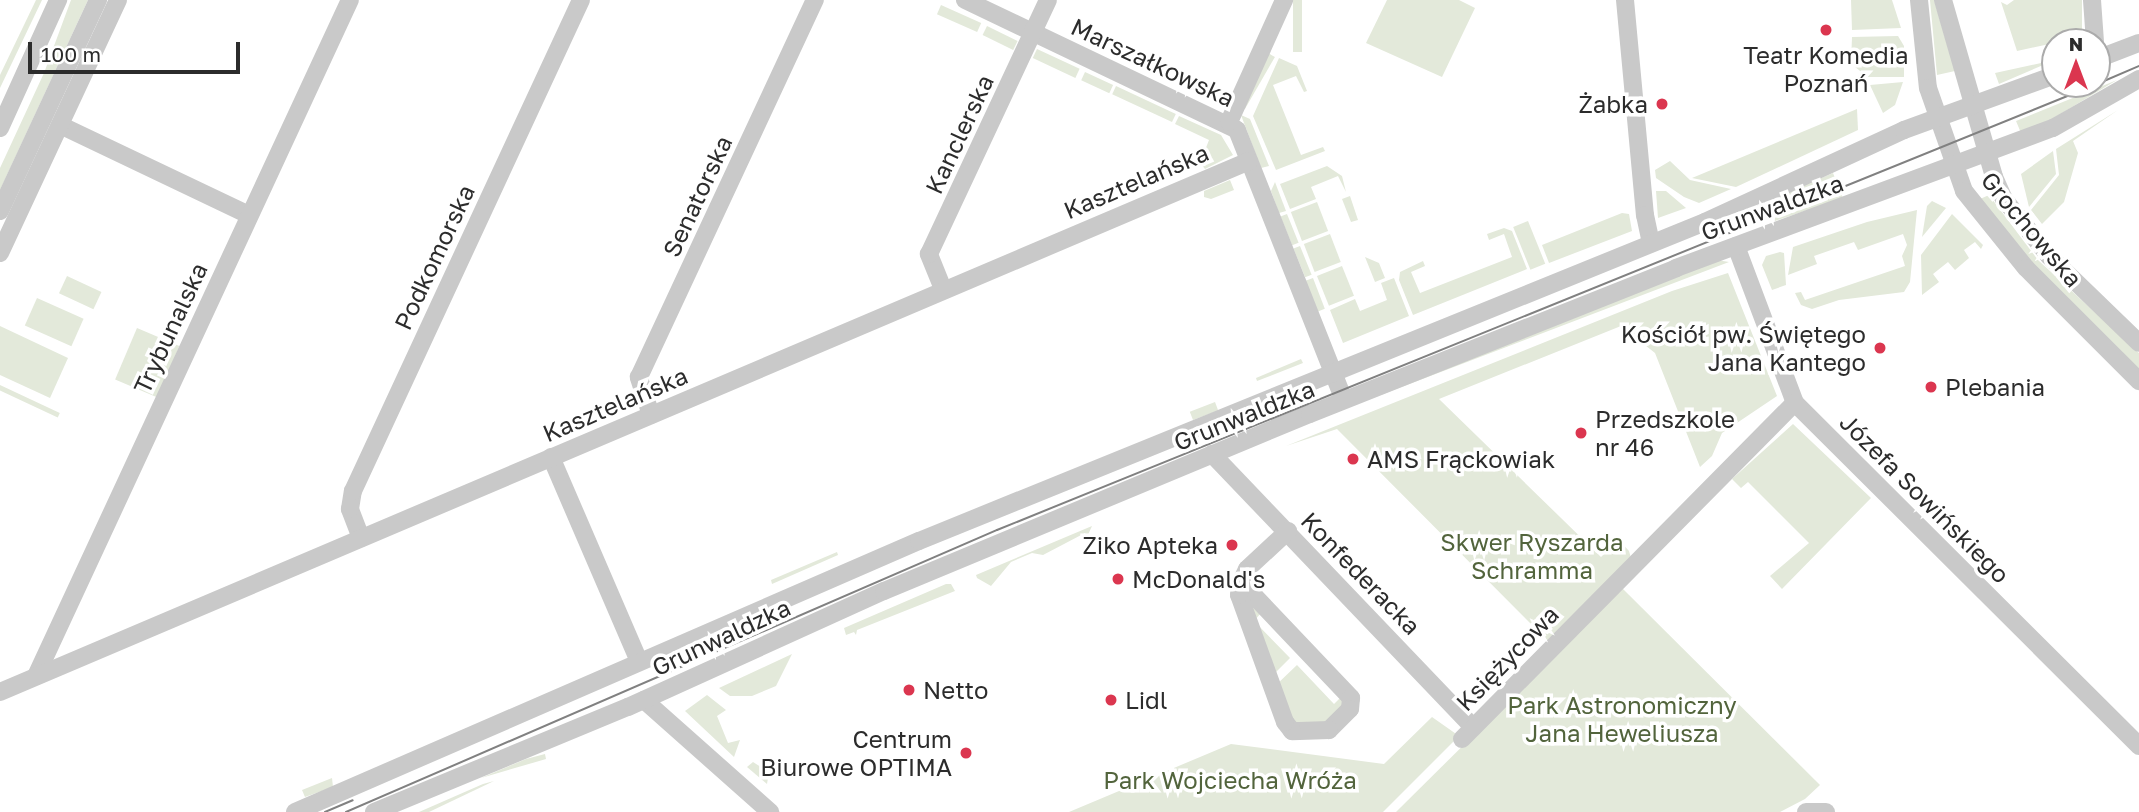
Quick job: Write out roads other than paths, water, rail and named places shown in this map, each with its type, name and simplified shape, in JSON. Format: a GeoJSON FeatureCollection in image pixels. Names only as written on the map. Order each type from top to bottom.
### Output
{"type":"FeatureCollection","features":[{"type":"Feature","properties":{"kind":"street"},"geometry":{"type":"LineString","coordinates":[[0,128],[58,0]]}},
{"type":"Feature","properties":{"kind":"street"},"geometry":{"type":"LineString","coordinates":[[0,211],[98,0]]}},
{"type":"Feature","properties":{"kind":"street"},"geometry":{"type":"LineString","coordinates":[[0,253],[118,0]]}},
{"type":"Feature","properties":{"kind":"street","name":"Trybunalska"},"geometry":{"type":"LineString","coordinates":[[36,676],[350,0]]}},
{"type":"Feature","properties":{"kind":"street","name":"Podkomorska"},"geometry":{"type":"LineString","coordinates":[[361,538],[350,509],[353,491],[581,0]]}},
{"type":"Feature","properties":{"kind":"street","name":"Senatorska"},"geometry":{"type":"LineString","coordinates":[[650,415],[639,377],[815,0]]}},
{"type":"Feature","properties":{"kind":"street","name":"Marszałkowska"},"geometry":{"type":"LineString","coordinates":[[965,0],[1229,122],[1249,161],[1345,400]]}},
{"type":"Feature","properties":{"kind":"street","name":"Kanclerska"},"geometry":{"type":"LineString","coordinates":[[943,289],[929,254],[1048,0]]}},
{"type":"Feature","properties":{"kind":"street"},"geometry":{"type":"LineString","coordinates":[[1229,122],[1284,0]]}},
{"type":"Feature","properties":{"kind":"street"},"geometry":{"type":"LineString","coordinates":[[1625,0],[1644,215],[1651,243]]}},
{"type":"Feature","properties":{"kind":"street","name":"Grochowska"},"geometry":{"type":"LineString","coordinates":[[1919,0],[1928,88],[1964,191],[2019,259],[2139,381]]}},
{"type":"Feature","properties":{"kind":"street","name":"Grochowska"},"geometry":{"type":"LineString","coordinates":[[1942,0],[1997,185],[2025,230],[2139,343]]}},
{"type":"Feature","properties":{"kind":"street"},"geometry":{"type":"LineString","coordinates":[[2092,0],[2095,28]]}},
{"type":"Feature","properties":{"kind":"street"},"geometry":{"type":"LineString","coordinates":[[2111,48],[2139,43]]}},
{"type":"Feature","properties":{"kind":"street","name":"Grunwaldzka"},"geometry":{"type":"LineString","coordinates":[[374,812],[644,700],[884,591],[1212,454],[1736,246],[2053,128],[2139,79]]}},
{"type":"Feature","properties":{"kind":"street","name":"Grunwaldzka"},"geometry":{"type":"LineString","coordinates":[[295,812],[639,662],[1245,407],[1651,243],[1939,118],[2041,80]]}},
{"type":"Feature","properties":{"kind":"street"},"geometry":{"type":"LineString","coordinates":[[60,125],[249,215]]}},
{"type":"Feature","properties":{"kind":"street","name":"Kasztelańska"},"geometry":{"type":"LineString","coordinates":[[0,692],[1249,161]]}},
{"type":"Feature","properties":{"kind":"street","name":"Józefa Sowińskiego"},"geometry":{"type":"LineString","coordinates":[[1736,246],[1795,403],[2139,746]]}},
{"type":"Feature","properties":{"kind":"street","name":"Księżycowa"},"geometry":{"type":"LineString","coordinates":[[1468,733],[1795,403]]}},
{"type":"Feature","properties":{"kind":"street"},"geometry":{"type":"LineString","coordinates":[[1245,407],[1257,436]]}},
{"type":"Feature","properties":{"kind":"street","name":"Konfederacka"},"geometry":{"type":"LineString","coordinates":[[1212,454],[1288,531],[1468,733]]}},
{"type":"Feature","properties":{"kind":"street"},"geometry":{"type":"LineString","coordinates":[[551,457],[639,662]]}},
{"type":"Feature","properties":{"kind":"street"},"geometry":{"type":"LineString","coordinates":[[1241,582],[1351,698],[1350,709],[1329,730],[1292,731],[1285,722],[1239,595],[1241,582],[1247,569],[1288,531]]}},
{"type":"Feature","properties":{"kind":"street"},"geometry":{"type":"LineString","coordinates":[[644,700],[770,812]]}},
{"type":"Feature","properties":{"kind":"street"},"geometry":{"type":"LineString","coordinates":[[1806,812],[1826,812]]}},
{"type":"Feature","properties":{"kind":"tram line"},"geometry":{"type":"LineString","coordinates":[[2111,78],[2139,66]]}},
{"type":"Feature","properties":{"kind":"tram line"},"geometry":{"type":"LineString","coordinates":[[346,812],[997,530],[2062,98]]}},
{"type":"Feature","properties":{"kind":"tram line"},"geometry":{"type":"LineString","coordinates":[[325,812],[353,800]]}},
{"type":"Feature","properties":{"kind":"place","name":"Teatr Komedia Poznań"},"geometry":{"type":"Point","coordinates":[1826,30]}},
{"type":"Feature","properties":{"kind":"place","name":"Żabka"},"geometry":{"type":"Point","coordinates":[1662,104]}},
{"type":"Feature","properties":{"kind":"place","name":"Kościół pw. Świętego Jana Kantego"},"geometry":{"type":"Point","coordinates":[1880,348]}},
{"type":"Feature","properties":{"kind":"place","name":"Plebania"},"geometry":{"type":"Point","coordinates":[1931,387]}},
{"type":"Feature","properties":{"kind":"place","name":"Przedszkole nr 46"},"geometry":{"type":"Point","coordinates":[1581,433]}},
{"type":"Feature","properties":{"kind":"place","name":"AMS Frąckowiak"},"geometry":{"type":"Point","coordinates":[1353,459]}},
{"type":"Feature","properties":{"kind":"place","name":"Ziko Apteka"},"geometry":{"type":"Point","coordinates":[1232,545]}},
{"type":"Feature","properties":{"kind":"place","name":"McDonald's"},"geometry":{"type":"Point","coordinates":[1118,579]}},
{"type":"Feature","properties":{"kind":"place","name":"Netto"},"geometry":{"type":"Point","coordinates":[909,690]}},
{"type":"Feature","properties":{"kind":"place","name":"Lidl"},"geometry":{"type":"Point","coordinates":[1111,700]}},
{"type":"Feature","properties":{"kind":"place","name":"Centrum Biurowe OPTIMA"},"geometry":{"type":"Point","coordinates":[966,753]}},
{"type":"Feature","properties":{"kind":"park label","name":"Skwer Ryszarda Schramma"},"geometry":{"type":"Point","coordinates":[1532,556]}},
{"type":"Feature","properties":{"kind":"park label","name":"Park Astronomiczny Jana Heweliusza"},"geometry":{"type":"Point","coordinates":[1622,719]}},
{"type":"Feature","properties":{"kind":"park label","name":"Park Wojciecha Wróża"},"geometry":{"type":"Point","coordinates":[1230,780]}}]}
